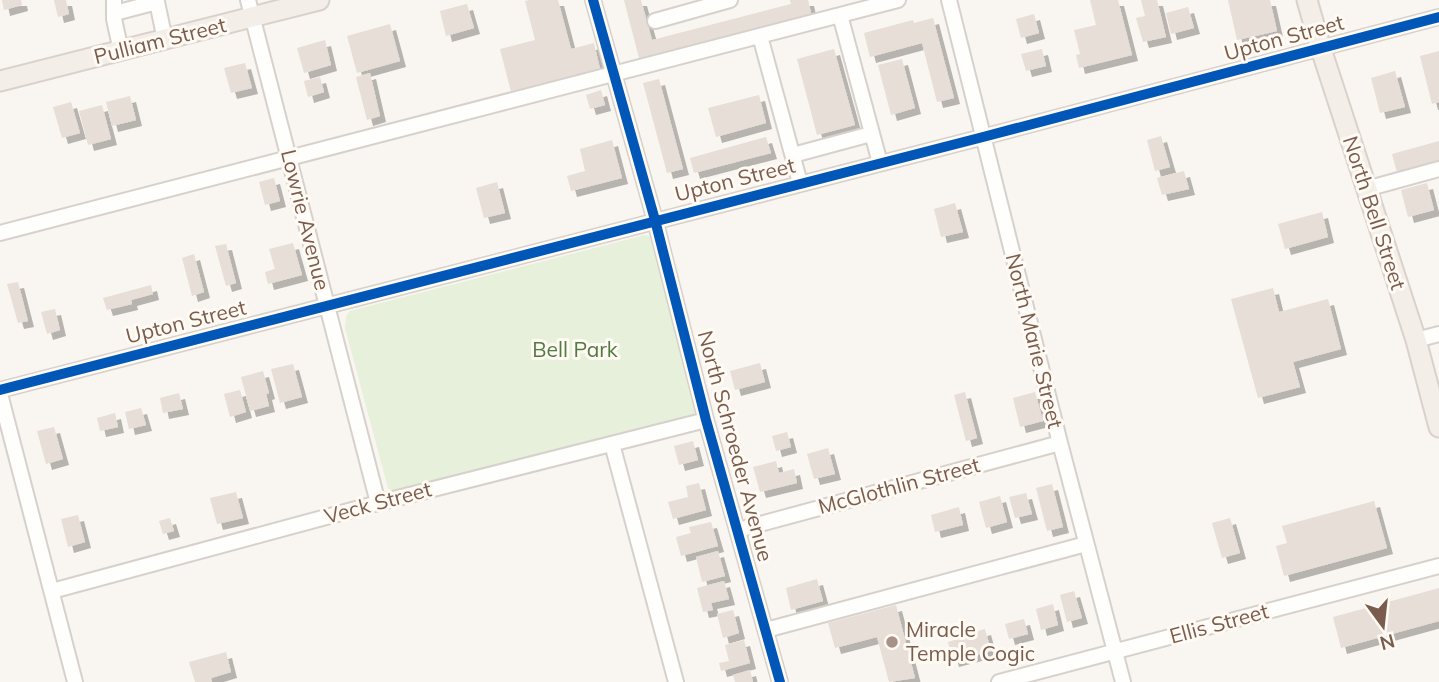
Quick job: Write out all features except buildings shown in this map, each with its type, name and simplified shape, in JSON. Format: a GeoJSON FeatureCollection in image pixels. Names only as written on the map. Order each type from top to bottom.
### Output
{"type":"FeatureCollection","features":[{"type":"Feature","properties":{"kind":"main road","name":"Pulliam Street"},"geometry":{"type":"LineString","coordinates":[[0,81],[165,40],[251,9],[319,0]]}},
{"type":"Feature","properties":{"kind":"main road","name":"North Bell Street"},"geometry":{"type":"LineString","coordinates":[[1307,0],[1416,340],[1439,426]]}},
{"type":"Feature","properties":{"kind":"street","name":"North Schroeder Avenue"},"geometry":{"type":"LineString","coordinates":[[593,0],[780,682]]}},
{"type":"Feature","properties":{"kind":"street"},"geometry":{"type":"LineString","coordinates":[[655,21],[686,6],[730,0]]}},
{"type":"Feature","properties":{"kind":"street"},"geometry":{"type":"LineString","coordinates":[[0,233],[840,15],[854,6],[898,0]]}},
{"type":"Feature","properties":{"kind":"street","name":"North Marie Street"},"geometry":{"type":"LineString","coordinates":[[949,0],[1123,682]]}},
{"type":"Feature","properties":{"kind":"street"},"geometry":{"type":"LineString","coordinates":[[121,51],[114,19],[115,6],[157,2],[165,40]]}},
{"type":"Feature","properties":{"kind":"street","name":"Lowrie Avenue"},"geometry":{"type":"LineString","coordinates":[[251,9],[378,503]]}},
{"type":"Feature","properties":{"kind":"street"},"geometry":{"type":"LineString","coordinates":[[840,15],[880,163]]}},
{"type":"Feature","properties":{"kind":"street","name":"Upton Street"},"geometry":{"type":"LineString","coordinates":[[0,392],[1439,17]]}},
{"type":"Feature","properties":{"kind":"street"},"geometry":{"type":"LineString","coordinates":[[760,36],[800,183]]}},
{"type":"Feature","properties":{"kind":"street"},"geometry":{"type":"LineString","coordinates":[[793,155],[871,134]]}},
{"type":"Feature","properties":{"kind":"street"},"geometry":{"type":"LineString","coordinates":[[1366,189],[1439,169]]}},
{"type":"Feature","properties":{"kind":"street"},"geometry":{"type":"LineString","coordinates":[[1416,340],[1439,334]]}},
{"type":"Feature","properties":{"kind":"street"},"geometry":{"type":"LineString","coordinates":[[0,392],[75,682]]}},
{"type":"Feature","properties":{"kind":"street","name":"Veck Street"},"geometry":{"type":"LineString","coordinates":[[52,591],[378,503],[706,420]]}},
{"type":"Feature","properties":{"kind":"street","name":"McGlothlin Street"},"geometry":{"type":"LineString","coordinates":[[738,530],[1060,443]]}},
{"type":"Feature","properties":{"kind":"street"},"geometry":{"type":"LineString","coordinates":[[612,444],[676,682]]}},
{"type":"Feature","properties":{"kind":"street"},"geometry":{"type":"LineString","coordinates":[[765,630],[1086,544]]}},
{"type":"Feature","properties":{"kind":"street","name":"Ellis Street"},"geometry":{"type":"LineString","coordinates":[[999,682],[1439,566]]}},
{"type":"Feature","properties":{"kind":"green space","name":"Bell Park"},"geometry":{"type":"Polygon","coordinates":[[[645,235],[650,236],[653,242],[697,409],[691,418],[399,491],[391,491],[388,488],[345,328],[346,316],[350,311],[645,235]]]}},
{"type":"Feature","properties":{"kind":"cycle path"},"geometry":{"type":"LineString","coordinates":[[593,0],[780,682]]}},
{"type":"Feature","properties":{"kind":"cycle path"},"geometry":{"type":"LineString","coordinates":[[0,390],[1439,17]]}},
{"type":"Feature","properties":{"kind":"place","name":"Miracle Temple Cogic"},"geometry":{"type":"Point","coordinates":[892,642]}}]}
